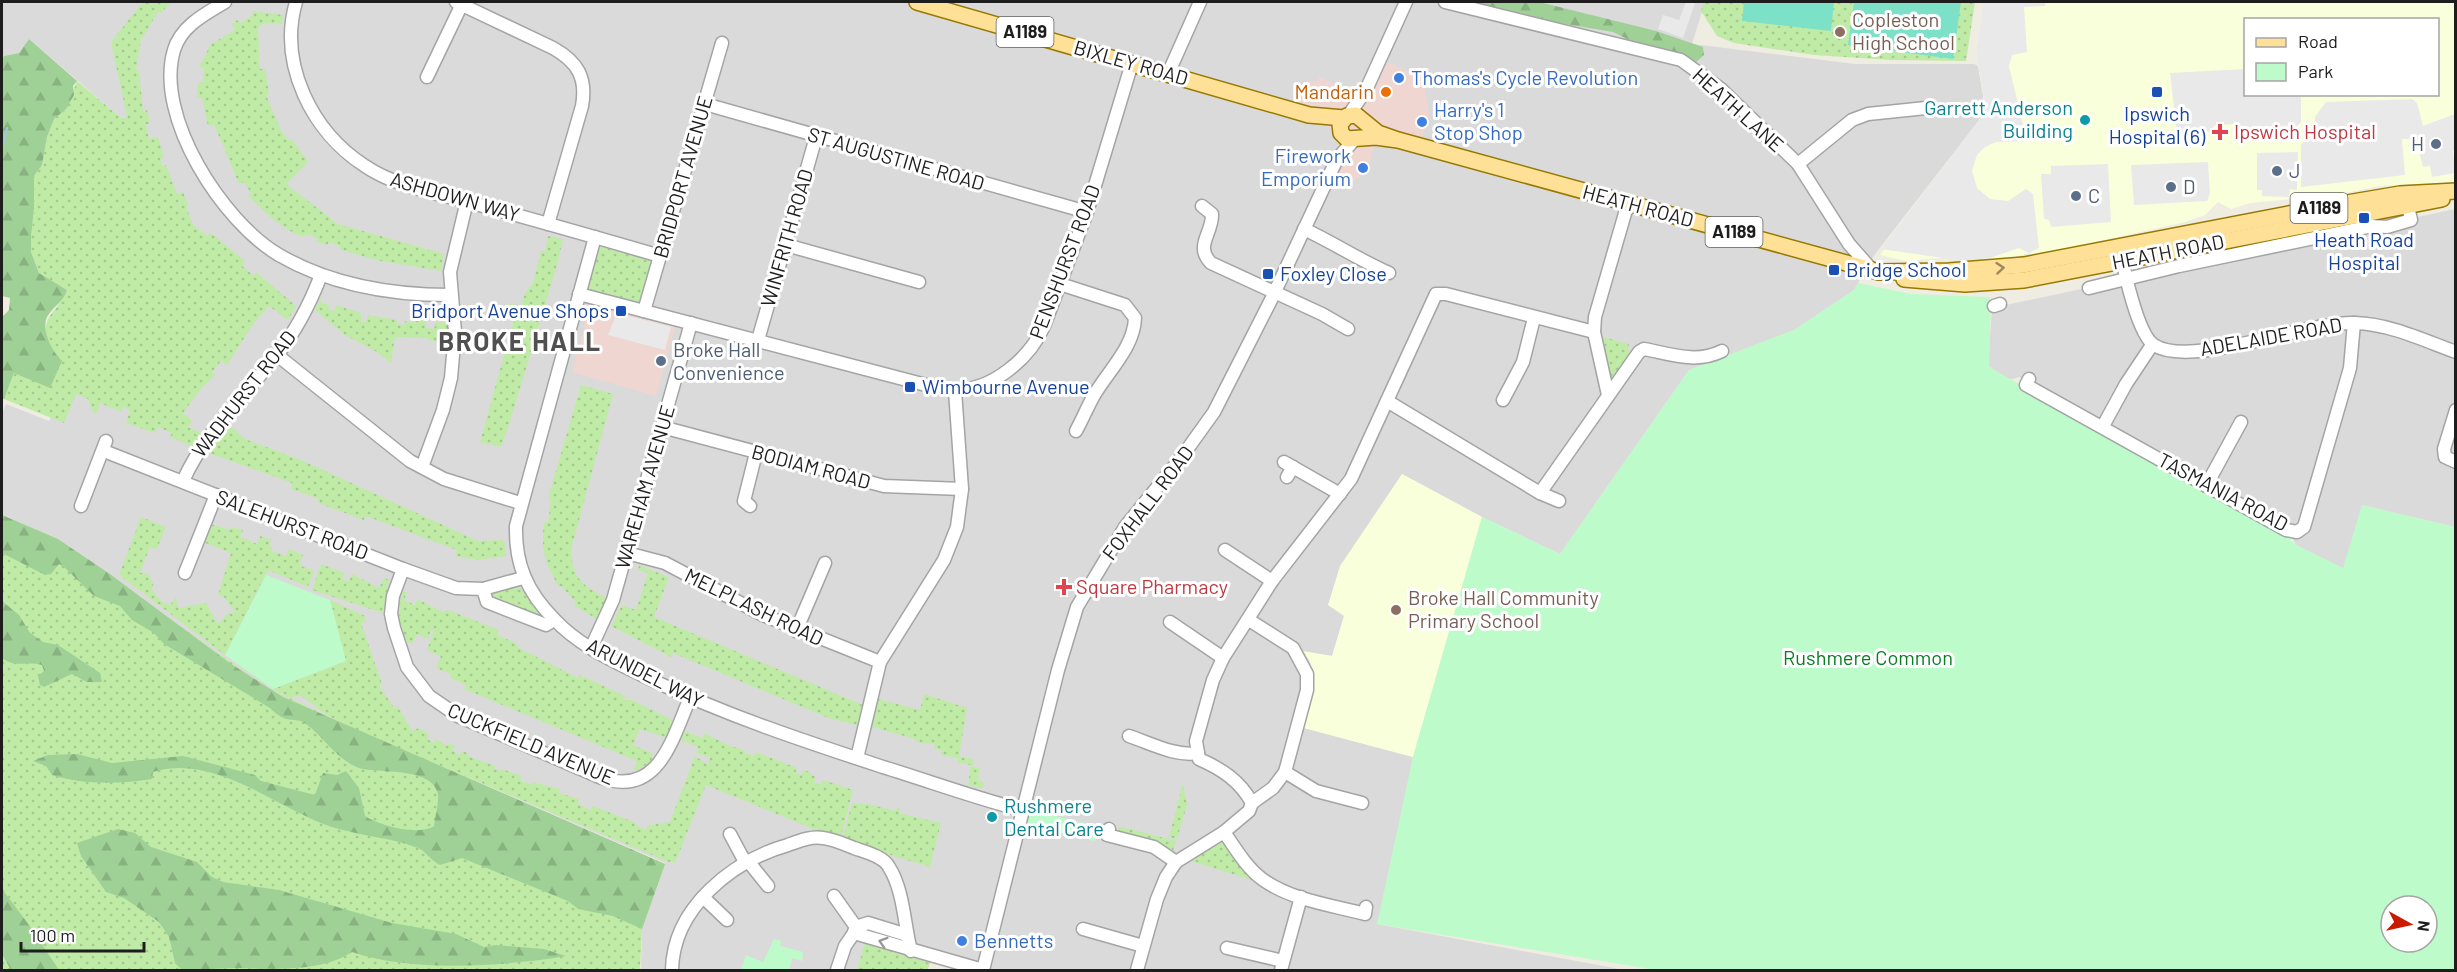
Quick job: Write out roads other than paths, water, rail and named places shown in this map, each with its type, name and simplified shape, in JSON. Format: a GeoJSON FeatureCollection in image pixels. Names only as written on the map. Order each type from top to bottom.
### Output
{"type":"FeatureCollection","features":[{"type":"Feature","properties":{"kind":"main road","name":"BIXLEY ROAD"},"geometry":{"type":"LineString","coordinates":[[917,2],[1352,127]]}},
{"type":"Feature","properties":{"kind":"main road","name":"HEATH ROAD"},"geometry":{"type":"LineString","coordinates":[[1352,127],[1891,277],[1965,285],[2024,280],[2238,224],[2400,194],[2456,193]]}},
{"type":"Feature","properties":{"kind":"main road","name":"HEATH ROAD"},"geometry":{"type":"LineString","coordinates":[[1876,271],[1994,268],[2058,259],[2121,254],[2409,209],[2456,193]]}},
{"type":"Feature","properties":{"kind":"street"},"geometry":{"type":"LineString","coordinates":[[225,2],[194,21],[183,32],[174,49],[171,90],[178,121],[214,191],[240,223],[276,254],[321,275],[399,293],[450,295]]}},
{"type":"Feature","properties":{"kind":"street","name":"ASHDOWN WAY"},"geometry":{"type":"LineString","coordinates":[[296,2],[292,42],[298,79],[311,110],[325,131],[346,153],[387,178],[660,256]]}},
{"type":"Feature","properties":{"kind":"street"},"geometry":{"type":"LineString","coordinates":[[1168,74],[1200,2]]}},
{"type":"Feature","properties":{"kind":"street","name":"FOXHALL ROAD"},"geometry":{"type":"LineString","coordinates":[[983,970],[1058,670],[1077,607],[1125,527],[1181,458],[1214,412],[1275,293],[1352,127],[1366,90],[1406,2]]}},
{"type":"Feature","properties":{"kind":"street","name":"HEATH LANE"},"geometry":{"type":"LineString","coordinates":[[1445,2],[1681,60],[1721,89],[1798,164],[1850,244],[1876,271]]}},
{"type":"Feature","properties":{"kind":"street"},"geometry":{"type":"LineString","coordinates":[[428,77],[459,3],[568,56],[579,68],[585,91],[548,224]]}},
{"type":"Feature","properties":{"kind":"street","name":"BRIDPORT AVENUE"},"geometry":{"type":"LineString","coordinates":[[644,311],[724,42]]}},
{"type":"Feature","properties":{"kind":"street","name":"PENSHURST ROAD"},"geometry":{"type":"LineString","coordinates":[[955,391],[995,378],[1019,362],[1037,340],[1088,212],[1132,63]]}},
{"type":"Feature","properties":{"kind":"street","name":"ST AUGUSTINE ROAD"},"geometry":{"type":"LineString","coordinates":[[705,104],[1088,212]]}},
{"type":"Feature","properties":{"kind":"street"},"geometry":{"type":"LineString","coordinates":[[1798,164],[1852,120],[1868,114],[1926,108]]}},
{"type":"Feature","properties":{"kind":"street","name":"WINFRITH ROAD"},"geometry":{"type":"LineString","coordinates":[[758,340],[816,137]]}},
{"type":"Feature","properties":{"kind":"street"},"geometry":{"type":"LineString","coordinates":[[422,467],[443,410],[451,378],[455,332],[450,295],[451,258],[467,201]]}},
{"type":"Feature","properties":{"kind":"street"},"geometry":{"type":"LineString","coordinates":[[1608,394],[1594,332],[1595,317],[1628,203]]}},
{"type":"Feature","properties":{"kind":"street"},"geometry":{"type":"LineString","coordinates":[[1202,206],[1212,214],[1213,220],[1202,247],[1205,257],[1229,273],[1348,329]]}},
{"type":"Feature","properties":{"kind":"street","name":"HEATH ROAD"},"geometry":{"type":"LineString","coordinates":[[2127,280],[2179,266],[2372,226],[2402,225],[2410,222],[2409,209]]}},
{"type":"Feature","properties":{"kind":"street"},"geometry":{"type":"LineString","coordinates":[[1304,229],[1351,252],[1358,260],[1389,273]]}},
{"type":"Feature","properties":{"kind":"street","name":"ARUNDEL WAY"},"geometry":{"type":"LineString","coordinates":[[595,237],[520,503],[515,547],[523,578],[554,620],[591,648],[690,698],[857,758],[1022,810]]}},
{"type":"Feature","properties":{"kind":"street"},"geometry":{"type":"LineString","coordinates":[[1840,262],[1850,244]]}},
{"type":"Feature","properties":{"kind":"street"},"geometry":{"type":"LineString","coordinates":[[786,245],[919,282]]}},
{"type":"Feature","properties":{"kind":"street"},"geometry":{"type":"LineString","coordinates":[[2103,426],[2126,384],[2152,345],[2135,309],[2121,254]]}},
{"type":"Feature","properties":{"kind":"street","name":"WADHURST ROAD"},"geometry":{"type":"LineString","coordinates":[[183,481],[204,442],[277,355],[311,301],[321,275]]}},
{"type":"Feature","properties":{"kind":"street"},"geometry":{"type":"LineString","coordinates":[[2089,288],[2127,280]]}},
{"type":"Feature","properties":{"kind":"street"},"geometry":{"type":"LineString","coordinates":[[1060,284],[1125,305],[1135,318],[1133,330],[1121,355],[1093,396],[1084,426]]}},
{"type":"Feature","properties":{"kind":"street"},"geometry":{"type":"LineString","coordinates":[[579,294],[955,391],[962,489],[957,526],[944,560],[880,662],[857,758]]}},
{"type":"Feature","properties":{"kind":"street"},"geometry":{"type":"LineString","coordinates":[[1252,803],[1245,790],[1233,779],[1199,759],[1196,741],[1213,681],[1223,658],[1272,581],[1340,495],[1362,457],[1436,294],[1446,294],[1594,332]]}},
{"type":"Feature","properties":{"kind":"street"},"geometry":{"type":"LineString","coordinates":[[1503,400],[1518,373],[1534,318]]}},
{"type":"Feature","properties":{"kind":"street","name":"WAREHAM AVENUE"},"geometry":{"type":"LineString","coordinates":[[591,648],[613,600],[691,323]]}},
{"type":"Feature","properties":{"kind":"street","name":"ADELAIDE ROAD"},"geometry":{"type":"LineString","coordinates":[[2152,345],[2178,351],[2200,352],[2331,324],[2354,323],[2392,329],[2456,352]]}},
{"type":"Feature","properties":{"kind":"street","name":"TASMANIA ROAD"},"geometry":{"type":"LineString","coordinates":[[2029,379],[2025,385],[2103,426],[2286,530],[2297,532],[2304,527],[2350,368],[2354,323]]}},
{"type":"Feature","properties":{"kind":"street"},"geometry":{"type":"LineString","coordinates":[[1540,493],[1639,352],[1644,349],[1694,359],[1707,358],[1722,351]]}},
{"type":"Feature","properties":{"kind":"street"},"geometry":{"type":"LineString","coordinates":[[277,355],[393,450],[422,467],[469,488],[520,503]]}},
{"type":"Feature","properties":{"kind":"street"},"geometry":{"type":"LineString","coordinates":[[1387,401],[1540,493],[1559,501]]}},
{"type":"Feature","properties":{"kind":"street"},"geometry":{"type":"LineString","coordinates":[[2456,410],[2444,449],[2445,457],[2456,462]]}},
{"type":"Feature","properties":{"kind":"street"},"geometry":{"type":"LineString","coordinates":[[2206,486],[2241,422]]}},
{"type":"Feature","properties":{"kind":"street","name":"BODIAM ROAD"},"geometry":{"type":"LineString","coordinates":[[662,426],[884,486],[962,489]]}},
{"type":"Feature","properties":{"kind":"street","name":"SALEHURST ROAD"},"geometry":{"type":"LineString","coordinates":[[81,506],[105,446],[216,495],[456,588],[483,589],[523,578]]}},
{"type":"Feature","properties":{"kind":"street"},"geometry":{"type":"LineString","coordinates":[[744,503],[756,453]]}},
{"type":"Feature","properties":{"kind":"street"},"geometry":{"type":"LineString","coordinates":[[1288,469],[1340,495]]}},
{"type":"Feature","properties":{"kind":"street"},"geometry":{"type":"LineString","coordinates":[[185,573],[216,495]]}},
{"type":"Feature","properties":{"kind":"street"},"geometry":{"type":"LineString","coordinates":[[1225,550],[1272,581]]}},
{"type":"Feature","properties":{"kind":"street","name":"MELPLASH ROAD"},"geometry":{"type":"LineString","coordinates":[[627,553],[665,563],[796,631],[880,662]]}},
{"type":"Feature","properties":{"kind":"street"},"geometry":{"type":"LineString","coordinates":[[796,631],[825,563]]}},
{"type":"Feature","properties":{"kind":"street","name":"CUCKFIELD AVENUE"},"geometry":{"type":"LineString","coordinates":[[403,569],[393,596],[391,614],[399,649],[416,681],[429,696],[458,717],[615,783],[627,783],[644,778],[664,757],[690,698]]}},
{"type":"Feature","properties":{"kind":"street"},"geometry":{"type":"LineString","coordinates":[[483,589],[487,602],[546,625],[554,620]]}},
{"type":"Feature","properties":{"kind":"street"},"geometry":{"type":"LineString","coordinates":[[1137,970],[1160,892],[1176,862],[1224,831],[1249,810],[1252,803],[1273,788],[1285,772],[1306,690],[1307,674],[1293,648],[1249,620]]}},
{"type":"Feature","properties":{"kind":"street"},"geometry":{"type":"LineString","coordinates":[[1170,622],[1223,658]]}},
{"type":"Feature","properties":{"kind":"street"},"geometry":{"type":"LineString","coordinates":[[1130,736],[1172,751],[1198,753]]}},
{"type":"Feature","properties":{"kind":"street"},"geometry":{"type":"LineString","coordinates":[[1285,772],[1316,791],[1362,803]]}},
{"type":"Feature","properties":{"kind":"street"},"geometry":{"type":"LineString","coordinates":[[1108,829],[1107,836],[1154,847],[1176,862]]}},
{"type":"Feature","properties":{"kind":"street"},"geometry":{"type":"LineString","coordinates":[[1224,831],[1246,864],[1262,878],[1300,897],[1365,914],[1366,907]]}},
{"type":"Feature","properties":{"kind":"street"},"geometry":{"type":"LineString","coordinates":[[730,834],[747,862],[768,886]]}},
{"type":"Feature","properties":{"kind":"street"},"geometry":{"type":"LineString","coordinates":[[672,970],[681,932],[690,913],[703,897],[747,862],[805,839],[823,838],[866,852],[889,866],[912,951]]}},
{"type":"Feature","properties":{"kind":"street"},"geometry":{"type":"LineString","coordinates":[[834,896],[855,930],[912,951],[983,970]]}},
{"type":"Feature","properties":{"kind":"street"},"geometry":{"type":"LineString","coordinates":[[703,897],[728,920]]}},
{"type":"Feature","properties":{"kind":"street"},"geometry":{"type":"LineString","coordinates":[[1227,948],[1282,966],[1300,897]]}},
{"type":"Feature","properties":{"kind":"street"},"geometry":{"type":"LineString","coordinates":[[837,970],[845,946],[855,930],[868,923],[907,935]]}},
{"type":"Feature","properties":{"kind":"street"},"geometry":{"type":"LineString","coordinates":[[1083,929],[1143,946]]}},
{"type":"Feature","properties":{"kind":"waterway"},"geometry":{"type":"LineString","coordinates":[[2,151],[7,128]]}},
{"type":"Feature","properties":{"kind":"place","name":"Copleston High School"},"geometry":{"type":"Point","coordinates":[1840,32]}},
{"type":"Feature","properties":{"kind":"place","name":"Thomas's Cycle Revolution"},"geometry":{"type":"Point","coordinates":[1399,78]}},
{"type":"Feature","properties":{"kind":"place","name":"Mandarin"},"geometry":{"type":"Point","coordinates":[1386,92]}},
{"type":"Feature","properties":{"kind":"place","name":"Ipswich Hospital (6)"},"geometry":{"type":"Point","coordinates":[2157,92]}},
{"type":"Feature","properties":{"kind":"place","name":"Garrett Anderson Building"},"geometry":{"type":"Point","coordinates":[2085,120]}},
{"type":"Feature","properties":{"kind":"place","name":"Harry's 1 Stop Shop"},"geometry":{"type":"Point","coordinates":[1422,122]}},
{"type":"Feature","properties":{"kind":"place","name":"Ipswich Hospital"},"geometry":{"type":"Point","coordinates":[2220,132]}},
{"type":"Feature","properties":{"kind":"place","name":"H"},"geometry":{"type":"Point","coordinates":[2436,144]}},
{"type":"Feature","properties":{"kind":"place","name":"Firework Emporium"},"geometry":{"type":"Point","coordinates":[1363,168]}},
{"type":"Feature","properties":{"kind":"place","name":"J"},"geometry":{"type":"Point","coordinates":[2277,171]}},
{"type":"Feature","properties":{"kind":"place","name":"D"},"geometry":{"type":"Point","coordinates":[2171,187]}},
{"type":"Feature","properties":{"kind":"place","name":"C"},"geometry":{"type":"Point","coordinates":[2076,196]}},
{"type":"Feature","properties":{"kind":"place","name":"Heath Road Hospital"},"geometry":{"type":"Point","coordinates":[2364,218]}},
{"type":"Feature","properties":{"kind":"place","name":"Bridge School"},"geometry":{"type":"Point","coordinates":[1834,270]}},
{"type":"Feature","properties":{"kind":"place","name":"Foxley Close"},"geometry":{"type":"Point","coordinates":[1268,274]}},
{"type":"Feature","properties":{"kind":"place","name":"Bridport Avenue Shops"},"geometry":{"type":"Point","coordinates":[621,311]}},
{"type":"Feature","properties":{"kind":"place","name":"Broke Hall Convenience"},"geometry":{"type":"Point","coordinates":[661,361]}},
{"type":"Feature","properties":{"kind":"place","name":"Wimbourne Avenue"},"geometry":{"type":"Point","coordinates":[910,387]}},
{"type":"Feature","properties":{"kind":"place","name":"Square Pharmacy"},"geometry":{"type":"Point","coordinates":[1064,587]}},
{"type":"Feature","properties":{"kind":"place","name":"Broke Hall Community Primary School"},"geometry":{"type":"Point","coordinates":[1396,610]}},
{"type":"Feature","properties":{"kind":"place","name":"Rushmere Dental Care"},"geometry":{"type":"Point","coordinates":[992,817]}},
{"type":"Feature","properties":{"kind":"place","name":"Bennetts"},"geometry":{"type":"Point","coordinates":[962,941]}},
{"type":"Feature","properties":{"kind":"district","name":"BROKE HALL"},"geometry":{"type":"Point","coordinates":[520,342]}},
{"type":"Feature","properties":{"kind":"park label","name":"Rushmere Common"},"geometry":{"type":"Point","coordinates":[1868,658]}}]}
